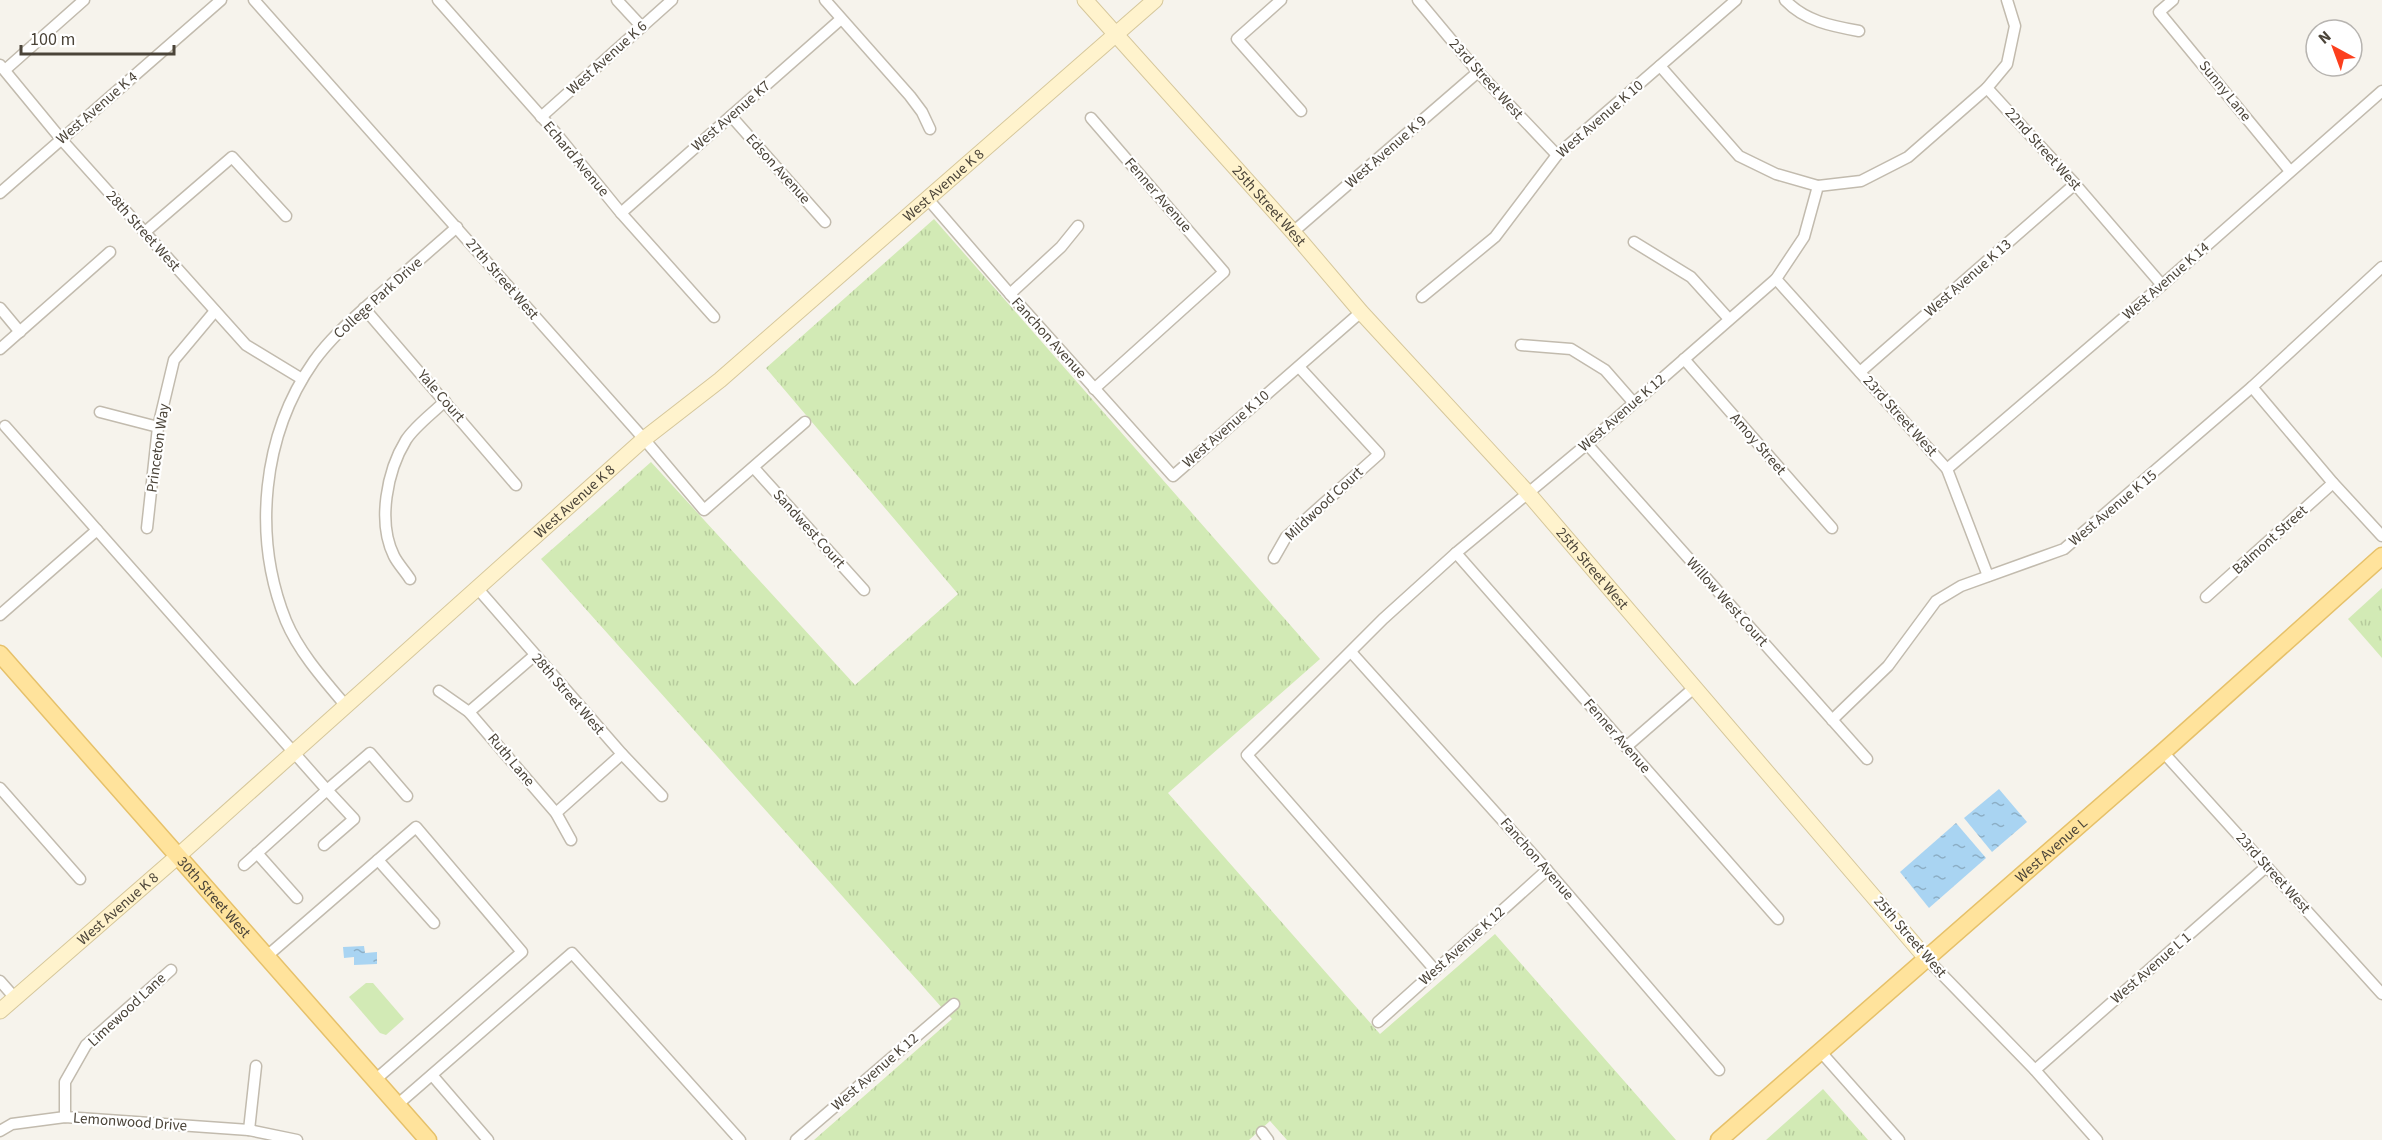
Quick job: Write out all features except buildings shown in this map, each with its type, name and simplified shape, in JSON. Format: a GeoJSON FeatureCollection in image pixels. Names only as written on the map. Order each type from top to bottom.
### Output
{"type":"FeatureCollection","features":[{"type":"Feature","properties":{"kind":"main road","name":"West Avenue L"},"geometry":{"type":"LineString","coordinates":[[1719,1140],[2163,752],[2382,556]]}},
{"type":"Feature","properties":{"kind":"main road","name":"30th Street West"},"geometry":{"type":"LineString","coordinates":[[0,654],[428,1140]]}},
{"type":"Feature","properties":{"kind":"street"},"geometry":{"type":"LineString","coordinates":[[2,68],[84,0]]}},
{"type":"Feature","properties":{"kind":"street","name":"West Avenue K 4"},"geometry":{"type":"LineString","coordinates":[[0,193],[221,0]]}},
{"type":"Feature","properties":{"kind":"street","name":"27th Street West"},"geometry":{"type":"LineString","coordinates":[[254,0],[457,227],[704,510],[754,468]]}},
{"type":"Feature","properties":{"kind":"street","name":"Echard Avenue"},"geometry":{"type":"LineString","coordinates":[[438,0],[541,117],[621,213],[714,317]]}},
{"type":"Feature","properties":{"kind":"street"},"geometry":{"type":"LineString","coordinates":[[617,0],[642,27]]}},
{"type":"Feature","properties":{"kind":"street","name":"West Avenue K 6"},"geometry":{"type":"LineString","coordinates":[[541,117],[672,0]]}},
{"type":"Feature","properties":{"kind":"street"},"geometry":{"type":"LineString","coordinates":[[825,0],[910,96],[922,112],[930,129]]}},
{"type":"Feature","properties":{"kind":"street","name":"25th Street West"},"geometry":{"type":"LineString","coordinates":[[1085,0],[1293,232],[1361,312],[1527,492],[1926,958],[2035,1070],[2097,1140]]}},
{"type":"Feature","properties":{"kind":"street","name":"West Avenue K 8"},"geometry":{"type":"LineString","coordinates":[[0,1011],[178,856],[644,440],[720,380],[1155,0]]}},
{"type":"Feature","properties":{"kind":"street"},"geometry":{"type":"LineString","coordinates":[[1281,0],[1237,39],[1301,111]]}},
{"type":"Feature","properties":{"kind":"street","name":"23rd Street West"},"geometry":{"type":"LineString","coordinates":[[1418,0],[1478,72],[1557,155]]}},
{"type":"Feature","properties":{"kind":"street","name":"West Avenue K 10"},"geometry":{"type":"LineString","coordinates":[[1422,297],[1495,237],[1557,155],[1736,0]]}},
{"type":"Feature","properties":{"kind":"street"},"geometry":{"type":"LineString","coordinates":[[1785,0],[1798,12],[1809,17],[1831,26],[1858,31]]}},
{"type":"Feature","properties":{"kind":"street"},"geometry":{"type":"LineString","coordinates":[[1660,66],[1739,156],[1776,174],[1818,186],[1861,181],[1908,157],[1987,88],[2007,64],[2015,26],[2007,0]]}},
{"type":"Feature","properties":{"kind":"street","name":"Sunny Lane"},"geometry":{"type":"LineString","coordinates":[[2173,0],[2159,12],[2290,171]]}},
{"type":"Feature","properties":{"kind":"street","name":"West Avenue K7"},"geometry":{"type":"LineString","coordinates":[[621,213],[841,19]]}},
{"type":"Feature","properties":{"kind":"street","name":"28th Street West"},"geometry":{"type":"LineString","coordinates":[[2,68],[61,139],[246,345],[302,379]]}},
{"type":"Feature","properties":{"kind":"street","name":"West Avenue K 9"},"geometry":{"type":"LineString","coordinates":[[1293,232],[1478,72]]}},
{"type":"Feature","properties":{"kind":"street","name":"22nd Street West"},"geometry":{"type":"LineString","coordinates":[[1987,88],[2075,184],[2162,285]]}},
{"type":"Feature","properties":{"kind":"street","name":"West Avenue K 14"},"geometry":{"type":"LineString","coordinates":[[1947,469],[2162,285],[2382,91]]}},
{"type":"Feature","properties":{"kind":"street","name":"Edson Avenue"},"geometry":{"type":"LineString","coordinates":[[730,116],[825,222]]}},
{"type":"Feature","properties":{"kind":"street","name":"Fenner Avenue"},"geometry":{"type":"LineString","coordinates":[[1091,118],[1224,272],[1094,389]]}},
{"type":"Feature","properties":{"kind":"street"},"geometry":{"type":"LineString","coordinates":[[145,232],[232,157],[286,216]]}},
{"type":"Feature","properties":{"kind":"street","name":"West Avenue K 13"},"geometry":{"type":"LineString","coordinates":[[1860,372],[2075,184]]}},
{"type":"Feature","properties":{"kind":"street","name":"West Avenue K 12"},"geometry":{"type":"LineString","coordinates":[[1435,970],[1247,755],[1383,619],[1456,553],[1587,444],[1776,279],[1804,237],[1818,186]]}},
{"type":"Feature","properties":{"kind":"street","name":"Fanchon Avenue"},"geometry":{"type":"LineString","coordinates":[[927,198],[1173,476]]}},
{"type":"Feature","properties":{"kind":"street"},"geometry":{"type":"LineString","coordinates":[[1010,294],[1061,247],[1078,226]]}},
{"type":"Feature","properties":{"kind":"street","name":"College Park Drive"},"geometry":{"type":"LineString","coordinates":[[346,706],[311,663],[287,622],[268,560],[266,503],[272,453],[288,406],[315,359],[364,308],[457,227]]}},
{"type":"Feature","properties":{"kind":"street"},"geometry":{"type":"LineString","coordinates":[[1634,242],[1691,277],[1729,319]]}},
{"type":"Feature","properties":{"kind":"street"},"geometry":{"type":"LineString","coordinates":[[0,349],[110,252]]}},
{"type":"Feature","properties":{"kind":"street","name":"West Avenue K 15"},"geometry":{"type":"LineString","coordinates":[[1832,720],[1888,666],[1936,602],[1961,586],[2064,549],[2252,387],[2381,271]]}},
{"type":"Feature","properties":{"kind":"street","name":"23rd Street West"},"geometry":{"type":"LineString","coordinates":[[1776,279],[1947,469],[1988,576]]}},
{"type":"Feature","properties":{"kind":"street"},"geometry":{"type":"LineString","coordinates":[[0,308],[20,332]]}},
{"type":"Feature","properties":{"kind":"street","name":"Yale Court"},"geometry":{"type":"LineString","coordinates":[[364,308],[516,485]]}},
{"type":"Feature","properties":{"kind":"street","name":"Princeton Way"},"geometry":{"type":"LineString","coordinates":[[147,528],[158,427],[174,360],[214,311]]}},
{"type":"Feature","properties":{"kind":"street","name":"West Avenue K 10"},"geometry":{"type":"LineString","coordinates":[[1173,476],[1361,312]]}},
{"type":"Feature","properties":{"kind":"street"},"geometry":{"type":"LineString","coordinates":[[1521,345],[1571,349],[1605,370],[1633,402]]}},
{"type":"Feature","properties":{"kind":"street","name":"Amoy Street"},"geometry":{"type":"LineString","coordinates":[[1684,359],[1832,528]]}},
{"type":"Feature","properties":{"kind":"street","name":"Mildwood Court"},"geometry":{"type":"LineString","coordinates":[[1274,558],[1286,537],[1378,454],[1299,367]]}},
{"type":"Feature","properties":{"kind":"street"},"geometry":{"type":"LineString","coordinates":[[2252,387],[2333,483],[2382,536]]}},
{"type":"Feature","properties":{"kind":"street"},"geometry":{"type":"LineString","coordinates":[[410,579],[394,555],[387,530],[386,500],[394,468],[407,439],[445,400]]}},
{"type":"Feature","properties":{"kind":"street"},"geometry":{"type":"LineString","coordinates":[[100,412],[158,427]]}},
{"type":"Feature","properties":{"kind":"street"},"geometry":{"type":"LineString","coordinates":[[754,468],[805,422]]}},
{"type":"Feature","properties":{"kind":"street"},"geometry":{"type":"LineString","coordinates":[[5,426],[354,819],[324,846]]}},
{"type":"Feature","properties":{"kind":"street","name":"Willow West Court"},"geometry":{"type":"LineString","coordinates":[[1587,444],[1868,759]]}},
{"type":"Feature","properties":{"kind":"street","name":"Sandwest Court"},"geometry":{"type":"LineString","coordinates":[[754,468],[864,590]]}},
{"type":"Feature","properties":{"kind":"street","name":"Balmont Street"},"geometry":{"type":"LineString","coordinates":[[2206,597],[2333,483]]}},
{"type":"Feature","properties":{"kind":"street"},"geometry":{"type":"LineString","coordinates":[[0,615],[96,530]]}},
{"type":"Feature","properties":{"kind":"street","name":"Fenner Avenue"},"geometry":{"type":"LineString","coordinates":[[1456,553],[1778,919]]}},
{"type":"Feature","properties":{"kind":"street","name":"28th Street West"},"geometry":{"type":"LineString","coordinates":[[478,589],[622,754],[662,796]]}},
{"type":"Feature","properties":{"kind":"street","name":"Fanchon Avenue"},"geometry":{"type":"LineString","coordinates":[[1351,652],[1547,870],[1719,1070]]}},
{"type":"Feature","properties":{"kind":"street"},"geometry":{"type":"LineString","coordinates":[[469,712],[535,655]]}},
{"type":"Feature","properties":{"kind":"street"},"geometry":{"type":"LineString","coordinates":[[1626,747],[1695,687]]}},
{"type":"Feature","properties":{"kind":"street","name":"Ruth Lane"},"geometry":{"type":"LineString","coordinates":[[439,691],[469,712],[556,813],[571,840]]}},
{"type":"Feature","properties":{"kind":"street","name":"23rd Street West"},"geometry":{"type":"LineString","coordinates":[[2163,752],[2382,994]]}},
{"type":"Feature","properties":{"kind":"street"},"geometry":{"type":"LineString","coordinates":[[244,865],[370,753],[407,796]]}},
{"type":"Feature","properties":{"kind":"street"},"geometry":{"type":"LineString","coordinates":[[556,813],[622,754]]}},
{"type":"Feature","properties":{"kind":"street"},"geometry":{"type":"LineString","coordinates":[[0,788],[80,879]]}},
{"type":"Feature","properties":{"kind":"street"},"geometry":{"type":"LineString","coordinates":[[267,956],[416,827],[522,952],[375,1080]]}},
{"type":"Feature","properties":{"kind":"street"},"geometry":{"type":"LineString","coordinates":[[257,853],[297,898]]}},
{"type":"Feature","properties":{"kind":"street"},"geometry":{"type":"LineString","coordinates":[[378,860],[434,923]]}},
{"type":"Feature","properties":{"kind":"street","name":"West Avenue L 1"},"geometry":{"type":"LineString","coordinates":[[2035,1070],[2267,866]]}},
{"type":"Feature","properties":{"kind":"street","name":"West Avenue K 12"},"geometry":{"type":"LineString","coordinates":[[1378,1022],[1547,870]]}},
{"type":"Feature","properties":{"kind":"street"},"geometry":{"type":"LineString","coordinates":[[397,1105],[572,953],[740,1140]]}},
{"type":"Feature","properties":{"kind":"street","name":"Limewood Lane"},"geometry":{"type":"LineString","coordinates":[[65,1118],[65,1082],[87,1045],[171,970]]}},
{"type":"Feature","properties":{"kind":"street"},"geometry":{"type":"LineString","coordinates":[[0,981],[15,998]]}},
{"type":"Feature","properties":{"kind":"street","name":"West Avenue K 12"},"geometry":{"type":"LineString","coordinates":[[796,1140],[954,1004]]}},
{"type":"Feature","properties":{"kind":"street"},"geometry":{"type":"LineString","coordinates":[[1820,1051],[1899,1140]]}},
{"type":"Feature","properties":{"kind":"street"},"geometry":{"type":"LineString","coordinates":[[249,1130],[256,1066]]}},
{"type":"Feature","properties":{"kind":"street"},"geometry":{"type":"LineString","coordinates":[[432,1075],[488,1140]]}},
{"type":"Feature","properties":{"kind":"street","name":"Lemonwood Drive"},"geometry":{"type":"LineString","coordinates":[[0,1131],[12,1124],[65,1118],[249,1130],[297,1140]]}},
{"type":"Feature","properties":{"kind":"green space"},"geometry":{"type":"Polygon","coordinates":[[[934,219],[1320,659],[1168,793],[1380,1034],[1495,934],[1676,1140],[1287,1140],[1270,1121],[1249,1140],[814,1140],[952,1019],[541,559],[651,462],[855,685],[958,594],[766,368],[934,219]]]}},
{"type":"Feature","properties":{"kind":"green space"},"geometry":{"type":"Polygon","coordinates":[[[2382,588],[2382,658],[2348,619],[2382,588]]]}},
{"type":"Feature","properties":{"kind":"green space"},"geometry":{"type":"Polygon","coordinates":[[[366,983],[373,983],[404,1019],[386,1035],[380,1033],[349,997],[366,983]]]}},
{"type":"Feature","properties":{"kind":"green space"},"geometry":{"type":"Polygon","coordinates":[[[1822,1090],[1868,1140],[1766,1140],[1822,1090]]]}},
{"type":"Feature","properties":{"kind":"water"},"geometry":{"type":"Polygon","coordinates":[[[1999,789],[2027,822],[1992,852],[1964,818],[1999,789]]]}},
{"type":"Feature","properties":{"kind":"water"},"geometry":{"type":"Polygon","coordinates":[[[1956,823],[1986,858],[1929,908],[1900,872],[1956,823]]]}},
{"type":"Feature","properties":{"kind":"water"},"geometry":{"type":"Polygon","coordinates":[[[364,946],[365,953],[377,952],[377,964],[354,965],[354,957],[344,958],[343,947],[364,946]]]}}]}
